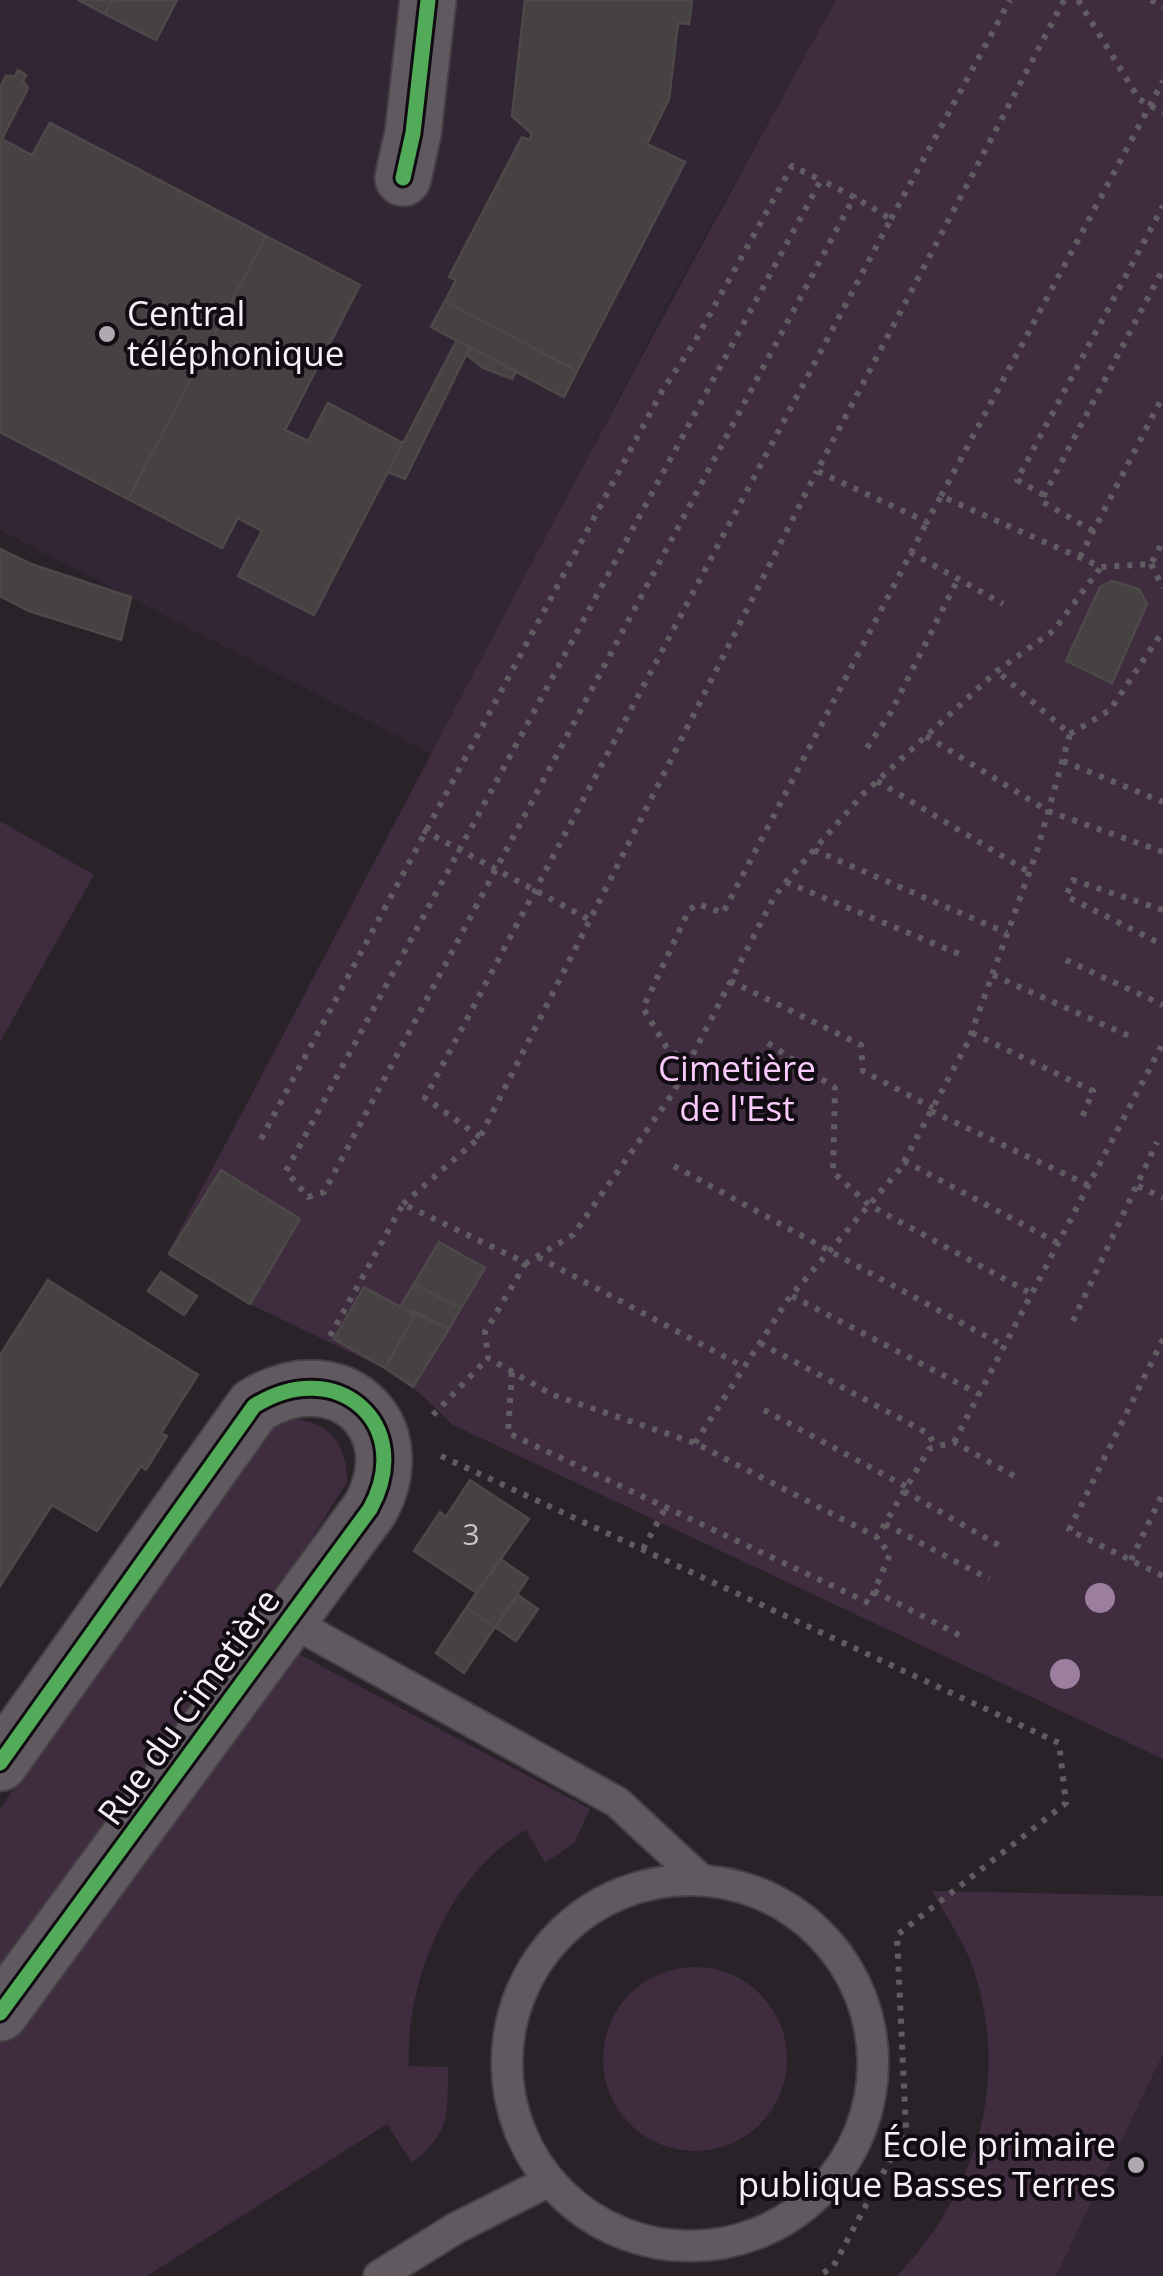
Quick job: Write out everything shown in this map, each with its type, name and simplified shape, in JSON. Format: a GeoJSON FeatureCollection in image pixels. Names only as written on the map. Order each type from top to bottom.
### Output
{"type":"FeatureCollection","features":[{"type":"Feature","properties":{"kind":"street"},"geometry":{"type":"LineString","coordinates":[[404,178],[428,0]]}},
{"type":"Feature","properties":{"kind":"street","name":"Rue du Cimetière"},"geometry":{"type":"LineString","coordinates":[[0,1763],[254,1406],[275,1392],[302,1385],[323,1387],[352,1400],[373,1422],[383,1446],[385,1471],[380,1491],[290,1621],[0,2013]]}},
{"type":"Feature","properties":{"kind":"lane"},"geometry":{"type":"LineString","coordinates":[[290,1621],[617,1802],[700,1878]]}},
{"type":"Feature","properties":{"kind":"lane"},"geometry":{"type":"LineString","coordinates":[[700,1878],[759,1892],[810,1923],[850,1970],[870,2026],[873,2086],[856,2143],[821,2193],[772,2228],[714,2245],[653,2243],[596,2220],[549,2182],[518,2128],[506,2069],[514,2009],[540,1954],[584,1912],[640,1886],[700,1878]]}},
{"type":"Feature","properties":{"kind":"lane"},"geometry":{"type":"LineString","coordinates":[[379,2276],[456,2228],[549,2182]]}},
{"type":"Feature","properties":{"kind":"lane"},"geometry":{"type":"LineString","coordinates":[[714,2245],[716,2276]]}},
{"type":"Feature","properties":{"kind":"path"},"geometry":{"type":"LineString","coordinates":[[480,1137],[425,1098],[1010,0]]}},
{"type":"Feature","properties":{"kind":"path"},"geometry":{"type":"LineString","coordinates":[[325,1346],[403,1204],[480,1137],[817,471],[1064,0]]}},
{"type":"Feature","properties":{"kind":"path"},"geometry":{"type":"LineString","coordinates":[[1078,0],[1139,99],[1163,113]]}},
{"type":"Feature","properties":{"kind":"path"},"geometry":{"type":"LineString","coordinates":[[1150,0],[1163,8]]}},
{"type":"Feature","properties":{"kind":"path"},"geometry":{"type":"LineString","coordinates":[[688,1064],[667,1048],[643,1008],[690,910],[698,904],[723,914],[910,552],[1163,81]]}},
{"type":"Feature","properties":{"kind":"path"},"geometry":{"type":"LineString","coordinates":[[261,1139],[423,830],[662,391],[694,343],[792,166],[891,219]]}},
{"type":"Feature","properties":{"kind":"path"},"geometry":{"type":"LineString","coordinates":[[821,180],[286,1171],[308,1197],[324,1192],[854,197]]}},
{"type":"Feature","properties":{"kind":"path"},"geometry":{"type":"LineString","coordinates":[[1044,494],[1017,480],[1163,206]]}},
{"type":"Feature","properties":{"kind":"path"},"geometry":{"type":"LineString","coordinates":[[1093,531],[1041,501],[1163,269]]}},
{"type":"Feature","properties":{"kind":"path"},"geometry":{"type":"LineString","coordinates":[[1080,558],[1163,396]]}},
{"type":"Feature","properties":{"kind":"path"},"geometry":{"type":"LineString","coordinates":[[817,471],[926,522]]}},
{"type":"Feature","properties":{"kind":"path"},"geometry":{"type":"LineString","coordinates":[[940,496],[1101,567],[1151,564]]}},
{"type":"Feature","properties":{"kind":"path"},"geometry":{"type":"LineString","coordinates":[[1151,564],[1162,546]]}},
{"type":"Feature","properties":{"kind":"path"},"geometry":{"type":"LineString","coordinates":[[910,552],[1003,604]]}},
{"type":"Feature","properties":{"kind":"path"},"geometry":{"type":"LineString","coordinates":[[1151,564],[1163,588]]}},
{"type":"Feature","properties":{"kind":"path"},"geometry":{"type":"LineString","coordinates":[[488,1358],[484,1332],[526,1263],[573,1235],[673,1093],[730,980],[786,882],[877,781],[997,671],[1054,630],[1101,567]]}},
{"type":"Feature","properties":{"kind":"path"},"geometry":{"type":"LineString","coordinates":[[867,748],[891,712],[958,579]]}},
{"type":"Feature","properties":{"kind":"path"},"geometry":{"type":"LineString","coordinates":[[695,1442],[792,1296],[904,1161],[972,1033],[1029,872],[1070,734],[1110,710],[1163,631]]}},
{"type":"Feature","properties":{"kind":"path"},"geometry":{"type":"LineString","coordinates":[[997,671],[1070,734]]}},
{"type":"Feature","properties":{"kind":"path"},"geometry":{"type":"LineString","coordinates":[[926,736],[1048,812],[1163,852]]}},
{"type":"Feature","properties":{"kind":"path"},"geometry":{"type":"LineString","coordinates":[[1063,761],[1163,802]]}},
{"type":"Feature","properties":{"kind":"path"},"geometry":{"type":"LineString","coordinates":[[877,781],[1029,872]]}},
{"type":"Feature","properties":{"kind":"path"},"geometry":{"type":"LineString","coordinates":[[423,830],[590,920]]}},
{"type":"Feature","properties":{"kind":"path"},"geometry":{"type":"LineString","coordinates":[[814,850],[1008,933]]}},
{"type":"Feature","properties":{"kind":"path"},"geometry":{"type":"LineString","coordinates":[[1163,910],[1074,880],[1066,896],[1163,945]]}},
{"type":"Feature","properties":{"kind":"path"},"geometry":{"type":"LineString","coordinates":[[786,882],[959,954]]}},
{"type":"Feature","properties":{"kind":"path"},"geometry":{"type":"LineString","coordinates":[[1066,960],[1163,1005]]}},
{"type":"Feature","properties":{"kind":"path"},"geometry":{"type":"LineString","coordinates":[[993,975],[1128,1036]]}},
{"type":"Feature","properties":{"kind":"path"},"geometry":{"type":"LineString","coordinates":[[730,980],[861,1044],[863,1071],[932,1110],[1088,1185]]}},
{"type":"Feature","properties":{"kind":"path"},"geometry":{"type":"LineString","coordinates":[[972,1033],[1093,1091],[1080,1120]]}},
{"type":"Feature","properties":{"kind":"path"},"geometry":{"type":"LineString","coordinates":[[768,1043],[835,1088],[833,1172],[869,1205],[1032,1294]]}},
{"type":"Feature","properties":{"kind":"path"},"geometry":{"type":"LineString","coordinates":[[877,1537],[928,1449],[954,1442],[1163,1043]]}},
{"type":"Feature","properties":{"kind":"path"},"geometry":{"type":"LineString","coordinates":[[1072,1321],[1157,1142]]}},
{"type":"Feature","properties":{"kind":"path"},"geometry":{"type":"LineString","coordinates":[[904,1161],[1058,1243]]}},
{"type":"Feature","properties":{"kind":"path"},"geometry":{"type":"LineString","coordinates":[[674,1166],[1004,1346]]}},
{"type":"Feature","properties":{"kind":"path"},"geometry":{"type":"LineString","coordinates":[[1138,1186],[1163,1198]]}},
{"type":"Feature","properties":{"kind":"path"},"geometry":{"type":"LineString","coordinates":[[403,1204],[526,1263]]}},
{"type":"Feature","properties":{"kind":"path"},"geometry":{"type":"LineString","coordinates":[[537,1256],[744,1367]]}},
{"type":"Feature","properties":{"kind":"path"},"geometry":{"type":"LineString","coordinates":[[792,1296],[979,1394]]}},
{"type":"Feature","properties":{"kind":"path"},"geometry":{"type":"LineString","coordinates":[[1163,1339],[1068,1530],[1163,1576]]}},
{"type":"Feature","properties":{"kind":"path"},"geometry":{"type":"LineString","coordinates":[[760,1343],[929,1434],[935,1448]]}},
{"type":"Feature","properties":{"kind":"path"},"geometry":{"type":"LineString","coordinates":[[488,1358],[512,1372],[553,1396],[695,1442],[877,1537],[890,1554],[869,1603],[508,1433],[512,1372]]}},
{"type":"Feature","properties":{"kind":"path"},"geometry":{"type":"LineString","coordinates":[[432,1416],[488,1358]]}},
{"type":"Feature","properties":{"kind":"path"},"geometry":{"type":"LineString","coordinates":[[764,1410],[1000,1546]]}},
{"type":"Feature","properties":{"kind":"path"},"geometry":{"type":"LineString","coordinates":[[954,1442],[1021,1480]]}},
{"type":"Feature","properties":{"kind":"path"},"geometry":{"type":"LineString","coordinates":[[435,1453],[1058,1743],[1066,1803],[897,1935],[906,2130],[833,2267],[818,2276]]}},
{"type":"Feature","properties":{"kind":"path"},"geometry":{"type":"LineString","coordinates":[[1131,1560],[1163,1494]]}},
{"type":"Feature","properties":{"kind":"path"},"geometry":{"type":"LineString","coordinates":[[642,1549],[666,1507]]}},
{"type":"Feature","properties":{"kind":"path"},"geometry":{"type":"LineString","coordinates":[[885,1524],[989,1579]]}},
{"type":"Feature","properties":{"kind":"path"},"geometry":{"type":"LineString","coordinates":[[874,1592],[961,1636]]}},
{"type":"Feature","properties":{"kind":"shaded area"},"geometry":{"type":"Polygon","coordinates":[[[0,0],[836,0],[665,308],[434,755],[0,530],[0,0]]]}},
{"type":"Feature","properties":{"kind":"shaded area","name":"École primaire publique Basses Terres"},"geometry":{"type":"Polygon","coordinates":[[[1163,2054],[1163,2276],[1056,2276],[1163,2054]]]}},
{"type":"Feature","properties":{"kind":"green space","name":"Cimetière de l'Est"},"geometry":{"type":"Polygon","coordinates":[[[836,0],[1163,0],[1163,1759],[453,1425],[413,1387],[385,1369],[250,1304],[167,1254],[582,468],[836,0]]]}},
{"type":"Feature","properties":{"kind":"green space"},"geometry":{"type":"Polygon","coordinates":[[[0,821],[94,875],[0,1042],[0,821]]]}},
{"type":"Feature","properties":{"kind":"green space"},"geometry":{"type":"Polygon","coordinates":[[[286,1419],[313,1423],[332,1436],[344,1456],[347,1482],[254,1630],[590,1809],[574,1843],[545,1863],[526,1830],[499,1849],[475,1873],[438,1933],[415,2000],[409,2066],[448,2067],[447,2110],[441,2131],[412,2163],[387,2124],[147,2276],[0,2276],[0,1809],[251,1441],[286,1419]]]}},
{"type":"Feature","properties":{"kind":"green space"},"geometry":{"type":"Polygon","coordinates":[[[932,1891],[1163,1896],[1163,2054],[1056,2276],[897,2276],[948,2208],[966,2171],[980,2132],[987,2091],[984,2008],[972,1965],[932,1891]]]}},
{"type":"Feature","properties":{"kind":"green space"},"geometry":{"type":"Polygon","coordinates":[[[695,1967],[730,1974],[760,1994],[780,2024],[787,2059],[780,2094],[760,2124],[730,2144],[695,2151],[660,2144],[630,2124],[610,2094],[603,2059],[610,2024],[630,1994],[660,1974],[695,1967]]]}},
{"type":"Feature","properties":{"kind":"building"},"geometry":{"type":"Polygon","coordinates":[[[78,0],[112,0],[105,14],[78,0]]]}},
{"type":"Feature","properties":{"kind":"building"},"geometry":{"type":"Polygon","coordinates":[[[112,0],[177,0],[156,40],[105,14],[112,0]]]}},
{"type":"Feature","properties":{"kind":"building"},"geometry":{"type":"Polygon","coordinates":[[[525,0],[692,0],[689,24],[678,23],[669,99],[647,144],[685,162],[577,371],[445,301],[456,280],[449,277],[522,137],[529,140],[532,134],[512,116],[525,0]]]}},
{"type":"Feature","properties":{"kind":"building","name":"Central téléphonique"},"geometry":{"type":"Polygon","coordinates":[[[18,70],[26,75],[23,81],[28,88],[2,139],[32,155],[50,123],[266,236],[128,499],[0,432],[0,88],[6,76],[15,76],[18,70]]]}},
{"type":"Feature","properties":{"kind":"building"},"geometry":{"type":"Polygon","coordinates":[[[266,236],[360,285],[285,430],[308,441],[328,403],[403,443],[314,615],[238,576],[262,531],[238,518],[222,548],[128,499],[266,236]]]}},
{"type":"Feature","properties":{"kind":"building"},"geometry":{"type":"Polygon","coordinates":[[[445,301],[577,371],[564,397],[431,327],[445,301]]]}},
{"type":"Feature","properties":{"kind":"building"},"geometry":{"type":"Polygon","coordinates":[[[457,340],[470,347],[405,479],[388,472],[457,340]]]}},
{"type":"Feature","properties":{"kind":"building"},"geometry":{"type":"Polygon","coordinates":[[[472,348],[516,371],[512,379],[483,368],[468,356],[472,348]]]}},
{"type":"Feature","properties":{"kind":"building"},"geometry":{"type":"Polygon","coordinates":[[[0,549],[31,564],[131,597],[121,640],[29,611],[0,596],[0,549]]]}},
{"type":"Feature","properties":{"kind":"building"},"geometry":{"type":"Polygon","coordinates":[[[1112,581],[1139,589],[1147,604],[1112,683],[1066,661],[1100,587],[1112,581]]]}},
{"type":"Feature","properties":{"kind":"building"},"geometry":{"type":"Polygon","coordinates":[[[221,1170],[300,1219],[250,1304],[169,1254],[221,1170]]]}},
{"type":"Feature","properties":{"kind":"building"},"geometry":{"type":"Polygon","coordinates":[[[439,1242],[485,1268],[461,1308],[414,1284],[439,1242]]]}},
{"type":"Feature","properties":{"kind":"building"},"geometry":{"type":"Polygon","coordinates":[[[161,1272],[197,1296],[184,1315],[148,1291],[161,1272]]]}},
{"type":"Feature","properties":{"kind":"building"},"geometry":{"type":"Polygon","coordinates":[[[48,1280],[198,1375],[161,1433],[167,1436],[146,1470],[141,1466],[97,1531],[52,1505],[0,1586],[0,1355],[48,1280]]]}},
{"type":"Feature","properties":{"kind":"building"},"geometry":{"type":"Polygon","coordinates":[[[414,1284],[461,1308],[449,1329],[400,1307],[414,1284]]]}},
{"type":"Feature","properties":{"kind":"building"},"geometry":{"type":"Polygon","coordinates":[[[364,1287],[415,1315],[385,1368],[334,1339],[364,1287]]]}},
{"type":"Feature","properties":{"kind":"building"},"geometry":{"type":"Polygon","coordinates":[[[416,1312],[449,1329],[413,1387],[385,1368],[416,1312]]]}},
{"type":"Feature","properties":{"kind":"building"},"geometry":{"type":"Polygon","coordinates":[[[470,1480],[529,1519],[477,1593],[414,1551],[440,1512],[446,1517],[470,1480]]]}},
{"type":"Feature","properties":{"kind":"building"},"geometry":{"type":"Polygon","coordinates":[[[500,1559],[528,1578],[495,1627],[466,1608],[500,1559]]]}},
{"type":"Feature","properties":{"kind":"building"},"geometry":{"type":"Polygon","coordinates":[[[518,1595],[538,1609],[516,1641],[495,1627],[518,1595]]]}},
{"type":"Feature","properties":{"kind":"building"},"geometry":{"type":"Polygon","coordinates":[[[466,1608],[495,1627],[464,1673],[436,1653],[466,1608]]]}},
{"type":"Feature","properties":{"kind":"cycle path"},"geometry":{"type":"LineString","coordinates":[[403,178],[413,133],[428,0]]}},
{"type":"Feature","properties":{"kind":"cycle path"},"geometry":{"type":"LineString","coordinates":[[0,1763],[254,1406],[284,1392],[313,1388],[339,1393],[360,1406],[376,1425],[383,1450],[382,1478],[370,1509],[0,2013]]}},
{"type":"Feature","properties":{"kind":"place","name":"Central téléphonique"},"geometry":{"type":"Point","coordinates":[107,334]}},
{"type":"Feature","properties":{"kind":"place","name":"École primaire publique Basses Terres"},"geometry":{"type":"Point","coordinates":[1136,2165]}}]}
